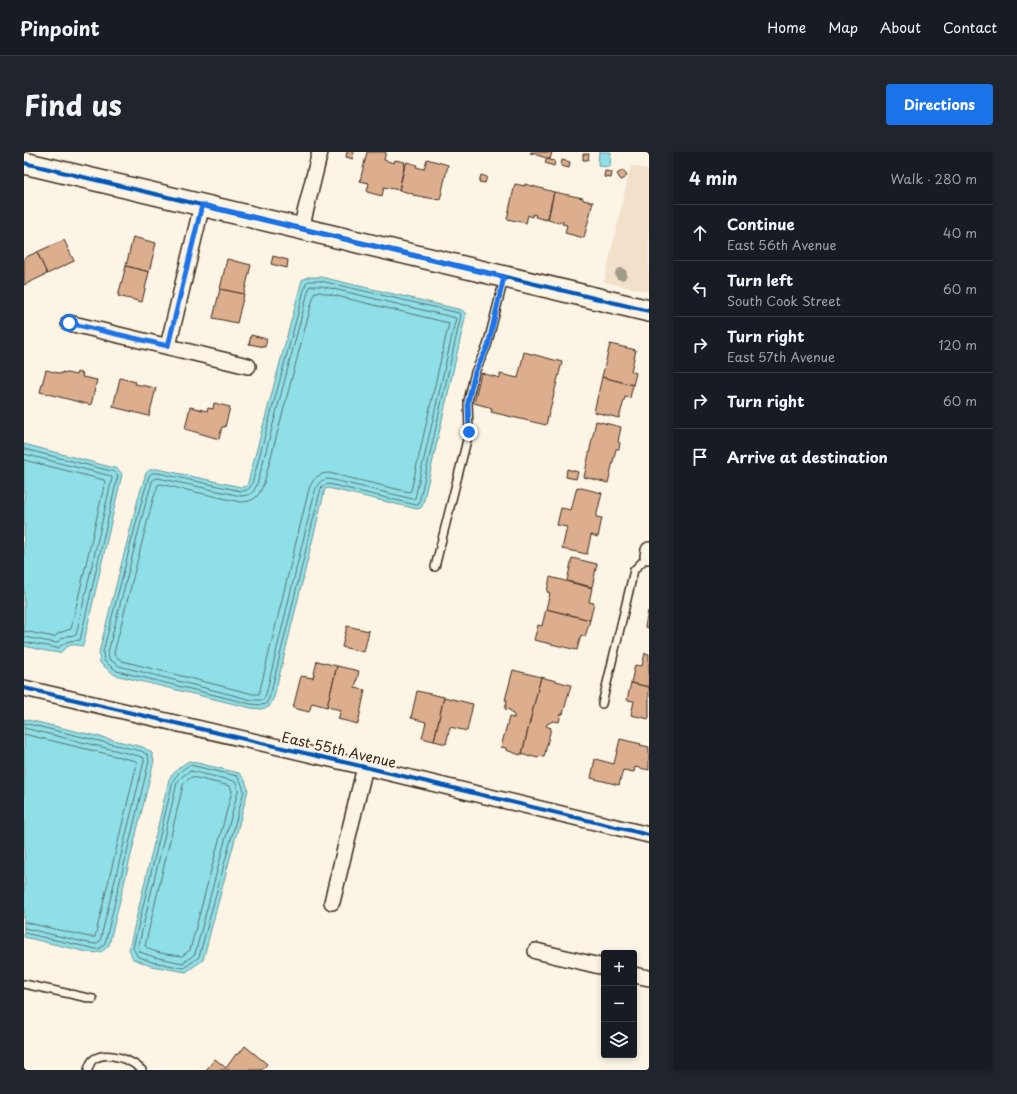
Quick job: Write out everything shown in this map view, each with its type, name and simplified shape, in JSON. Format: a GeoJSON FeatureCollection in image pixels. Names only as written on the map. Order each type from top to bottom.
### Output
{"type":"FeatureCollection","features":[{"type":"Feature","properties":{"kind":"main road"},"geometry":{"type":"LineString","coordinates":[[24,163],[649,311]]}},
{"type":"Feature","properties":{"kind":"street"},"geometry":{"type":"LineString","coordinates":[[302,229],[320,152]]}},
{"type":"Feature","properties":{"kind":"street"},"geometry":{"type":"LineString","coordinates":[[168,346],[202,205]]}},
{"type":"Feature","properties":{"kind":"street"},"geometry":{"type":"LineString","coordinates":[[69,323],[248,366]]}},
{"type":"Feature","properties":{"kind":"street","name":"East 55th Avenue"},"geometry":{"type":"LineString","coordinates":[[24,688],[649,835]]}},
{"type":"Feature","properties":{"kind":"street"},"geometry":{"type":"LineString","coordinates":[[332,902],[365,767]]}},
{"type":"Feature","properties":{"kind":"street"},"geometry":{"type":"LineString","coordinates":[[536,951],[601,967]]}},
{"type":"Feature","properties":{"kind":"street"},"geometry":{"type":"LineString","coordinates":[[637,976],[649,978]]}},
{"type":"Feature","properties":{"kind":"lane"},"geometry":{"type":"LineString","coordinates":[[435,567],[469,432],[468,402],[475,372],[488,346],[504,277]]}},
{"type":"Feature","properties":{"kind":"lane"},"geometry":{"type":"LineString","coordinates":[[602,704],[634,570],[648,553]]}},
{"type":"Feature","properties":{"kind":"lane"},"geometry":{"type":"LineString","coordinates":[[24,984],[93,999]]}},
{"type":"Feature","properties":{"kind":"lane"},"geometry":{"type":"LineString","coordinates":[[88,1070],[93,1060],[103,1055],[115,1056],[134,1063],[142,1070]]}},
{"type":"Feature","properties":{"kind":"shaded area"},"geometry":{"type":"Polygon","coordinates":[[[631,165],[649,170],[649,292],[604,282],[631,165]]]}},
{"type":"Feature","properties":{"kind":"water"},"geometry":{"type":"Polygon","coordinates":[[[599,152],[611,152],[610,167],[598,166],[599,152]]]}},
{"type":"Feature","properties":{"kind":"water"},"geometry":{"type":"Polygon","coordinates":[[[307,277],[321,277],[462,310],[466,314],[423,504],[421,508],[417,509],[328,488],[325,489],[274,697],[269,707],[261,709],[251,708],[115,675],[100,663],[99,652],[146,473],[151,469],[158,469],[241,487],[247,486],[302,280],[307,277]]]}},
{"type":"Feature","properties":{"kind":"water"},"geometry":{"type":"Polygon","coordinates":[[[24,444],[118,469],[122,474],[83,646],[70,645],[60,653],[24,646],[24,444]]]}},
{"type":"Feature","properties":{"kind":"water"},"geometry":{"type":"Polygon","coordinates":[[[24,719],[143,747],[152,753],[154,761],[109,945],[104,950],[99,952],[87,952],[24,937],[24,719]]]}},
{"type":"Feature","properties":{"kind":"water"},"geometry":{"type":"Polygon","coordinates":[[[189,761],[239,773],[245,780],[248,790],[203,960],[186,972],[151,966],[133,959],[129,949],[169,779],[178,769],[189,761]]]}},
{"type":"Feature","properties":{"kind":"building"},"geometry":{"type":"Polygon","coordinates":[[[347,152],[354,152],[353,159],[346,157],[347,152]]]}},
{"type":"Feature","properties":{"kind":"building"},"geometry":{"type":"Polygon","coordinates":[[[367,152],[386,152],[384,160],[394,163],[395,160],[405,162],[399,190],[384,187],[382,196],[367,192],[369,183],[360,181],[367,152]]]}},
{"type":"Feature","properties":{"kind":"building"},"geometry":{"type":"Polygon","coordinates":[[[552,152],[550,159],[530,153],[552,152]]]}},
{"type":"Feature","properties":{"kind":"building"},"geometry":{"type":"Polygon","coordinates":[[[583,154],[589,154],[588,160],[583,160],[583,154]]]}},
{"type":"Feature","properties":{"kind":"building"},"geometry":{"type":"Polygon","coordinates":[[[427,159],[448,165],[440,200],[413,195],[399,190],[407,162],[424,169],[427,159]]]}},
{"type":"Feature","properties":{"kind":"building"},"geometry":{"type":"Polygon","coordinates":[[[546,159],[555,161],[554,166],[545,163],[546,159]]]}},
{"type":"Feature","properties":{"kind":"building"},"geometry":{"type":"Polygon","coordinates":[[[562,160],[570,162],[569,168],[561,166],[562,160]]]}},
{"type":"Feature","properties":{"kind":"building"},"geometry":{"type":"Polygon","coordinates":[[[623,170],[627,176],[621,180],[617,174],[623,170]]]}},
{"type":"Feature","properties":{"kind":"building"},"geometry":{"type":"Polygon","coordinates":[[[605,171],[612,172],[611,178],[604,177],[605,171]]]}},
{"type":"Feature","properties":{"kind":"building"},"geometry":{"type":"Polygon","coordinates":[[[481,175],[487,177],[485,183],[479,182],[481,175]]]}},
{"type":"Feature","properties":{"kind":"building"},"geometry":{"type":"Polygon","coordinates":[[[515,184],[525,186],[525,184],[554,192],[547,220],[535,217],[536,215],[533,214],[532,217],[528,215],[526,223],[507,219],[515,184]]]}},
{"type":"Feature","properties":{"kind":"building"},"geometry":{"type":"Polygon","coordinates":[[[554,192],[583,198],[583,200],[593,202],[584,238],[565,233],[567,225],[562,224],[563,221],[560,221],[559,223],[548,220],[554,192]]]}},
{"type":"Feature","properties":{"kind":"building"},"geometry":{"type":"Polygon","coordinates":[[[133,237],[156,243],[149,272],[126,266],[133,237]]]}},
{"type":"Feature","properties":{"kind":"building"},"geometry":{"type":"Polygon","coordinates":[[[64,240],[74,261],[47,274],[37,252],[64,240]]]}},
{"type":"Feature","properties":{"kind":"building"},"geometry":{"type":"Polygon","coordinates":[[[37,252],[47,274],[24,285],[24,258],[37,252]]]}},
{"type":"Feature","properties":{"kind":"building"},"geometry":{"type":"Polygon","coordinates":[[[273,256],[288,260],[287,268],[271,264],[273,256]]]}},
{"type":"Feature","properties":{"kind":"building"},"geometry":{"type":"Polygon","coordinates":[[[227,259],[251,265],[244,294],[220,289],[227,259]]]}},
{"type":"Feature","properties":{"kind":"building"},"geometry":{"type":"Polygon","coordinates":[[[126,266],[149,272],[142,302],[118,296],[126,266]]]}},
{"type":"Feature","properties":{"kind":"building"},"geometry":{"type":"Polygon","coordinates":[[[220,289],[244,294],[237,323],[213,318],[220,289]]]}},
{"type":"Feature","properties":{"kind":"building"},"geometry":{"type":"Polygon","coordinates":[[[251,335],[267,339],[265,347],[249,344],[251,335]]]}},
{"type":"Feature","properties":{"kind":"building"},"geometry":{"type":"Polygon","coordinates":[[[610,344],[636,350],[631,371],[636,373],[633,385],[602,377],[610,344]]]}},
{"type":"Feature","properties":{"kind":"building"},"geometry":{"type":"Polygon","coordinates":[[[524,352],[562,362],[546,425],[491,412],[492,408],[474,403],[481,373],[500,378],[500,374],[518,378],[524,352]]]}},
{"type":"Feature","properties":{"kind":"building"},"geometry":{"type":"Polygon","coordinates":[[[46,370],[62,374],[62,372],[76,375],[77,372],[83,374],[82,377],[97,380],[91,405],[40,392],[46,370]]]}},
{"type":"Feature","properties":{"kind":"building"},"geometry":{"type":"Polygon","coordinates":[[[602,377],[633,385],[630,398],[625,397],[619,418],[594,412],[602,377]]]}},
{"type":"Feature","properties":{"kind":"building"},"geometry":{"type":"Polygon","coordinates":[[[120,378],[136,382],[135,384],[156,388],[149,416],[113,407],[120,378]]]}},
{"type":"Feature","properties":{"kind":"building"},"geometry":{"type":"Polygon","coordinates":[[[214,403],[230,407],[225,427],[222,427],[219,439],[185,429],[190,407],[207,411],[208,408],[213,409],[214,403]]]}},
{"type":"Feature","properties":{"kind":"building"},"geometry":{"type":"Polygon","coordinates":[[[596,421],[621,427],[618,442],[620,443],[619,449],[616,449],[608,483],[584,477],[596,421]]]}},
{"type":"Feature","properties":{"kind":"building"},"geometry":{"type":"Polygon","coordinates":[[[567,469],[578,472],[576,479],[566,477],[567,469]]]}},
{"type":"Feature","properties":{"kind":"building"},"geometry":{"type":"Polygon","coordinates":[[[577,487],[602,493],[596,517],[602,518],[598,537],[591,535],[587,554],[562,549],[567,527],[557,525],[561,508],[571,510],[577,487]]]}},
{"type":"Feature","properties":{"kind":"building"},"geometry":{"type":"Polygon","coordinates":[[[572,558],[597,564],[592,587],[567,581],[572,558]]]}},
{"type":"Feature","properties":{"kind":"building"},"geometry":{"type":"Polygon","coordinates":[[[550,577],[592,588],[589,602],[594,603],[590,620],[546,609],[550,593],[547,592],[550,577]]]}},
{"type":"Feature","properties":{"kind":"building"},"geometry":{"type":"Polygon","coordinates":[[[546,609],[590,620],[585,637],[581,635],[577,650],[534,640],[538,625],[542,626],[546,609]]]}},
{"type":"Feature","properties":{"kind":"building"},"geometry":{"type":"Polygon","coordinates":[[[649,611],[649,628],[645,627],[649,611]]]}},
{"type":"Feature","properties":{"kind":"building"},"geometry":{"type":"Polygon","coordinates":[[[347,626],[369,631],[364,652],[342,647],[347,626]]]}},
{"type":"Feature","properties":{"kind":"building"},"geometry":{"type":"Polygon","coordinates":[[[645,653],[649,654],[649,687],[631,683],[635,665],[642,666],[645,653]]]}},
{"type":"Feature","properties":{"kind":"building"},"geometry":{"type":"Polygon","coordinates":[[[317,661],[337,666],[327,707],[312,703],[309,712],[293,708],[301,676],[313,678],[317,661]]]}},
{"type":"Feature","properties":{"kind":"building"},"geometry":{"type":"Polygon","coordinates":[[[337,666],[359,671],[355,688],[365,690],[358,724],[338,719],[341,710],[327,707],[337,666]]]}},
{"type":"Feature","properties":{"kind":"building"},"geometry":{"type":"Polygon","coordinates":[[[513,670],[541,677],[522,754],[520,755],[501,747],[509,717],[514,718],[510,710],[505,709],[507,700],[505,700],[513,670]]]}},
{"type":"Feature","properties":{"kind":"building"},"geometry":{"type":"Polygon","coordinates":[[[541,677],[571,685],[563,714],[561,714],[559,722],[553,721],[546,726],[551,728],[544,757],[539,756],[538,758],[522,754],[541,677]]]}},
{"type":"Feature","properties":{"kind":"building"},"geometry":{"type":"Polygon","coordinates":[[[631,683],[649,687],[649,719],[631,715],[634,701],[627,700],[631,683]]]}},
{"type":"Feature","properties":{"kind":"building"},"geometry":{"type":"Polygon","coordinates":[[[417,691],[444,697],[434,741],[422,738],[426,722],[411,718],[417,691]]]}},
{"type":"Feature","properties":{"kind":"building"},"geometry":{"type":"Polygon","coordinates":[[[444,697],[473,704],[467,731],[450,727],[446,744],[434,741],[444,697]]]}},
{"type":"Feature","properties":{"kind":"building"},"geometry":{"type":"Polygon","coordinates":[[[620,739],[649,747],[649,770],[635,767],[634,772],[623,770],[619,785],[591,778],[595,759],[614,764],[620,739]]]}},
{"type":"Feature","properties":{"kind":"building"},"geometry":{"type":"Polygon","coordinates":[[[245,1046],[267,1064],[262,1070],[206,1070],[215,1059],[226,1068],[236,1054],[238,1055],[245,1046]]]}},
{"type":"Feature","properties":{"kind":"cycle path"},"geometry":{"type":"LineString","coordinates":[[24,163],[649,311]]}},
{"type":"Feature","properties":{"kind":"cycle path"},"geometry":{"type":"LineString","coordinates":[[24,688],[649,835]]}},
{"type":"Feature","properties":{"kind":"route"},"geometry":{"type":"LineString","coordinates":[[69,323],[168,346],[202,205],[504,277],[488,346],[475,372],[468,402],[469,432]]}}]}
